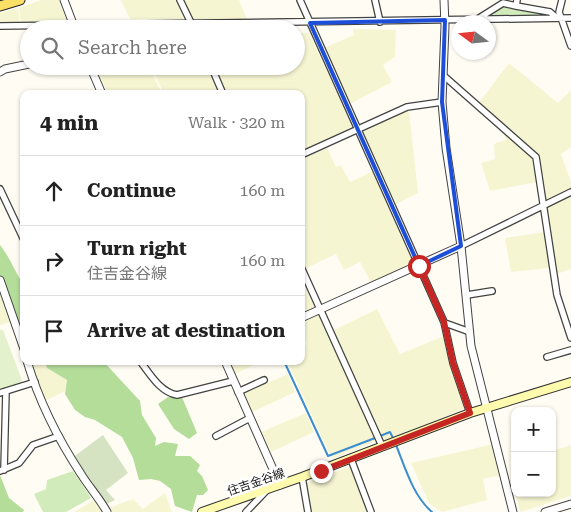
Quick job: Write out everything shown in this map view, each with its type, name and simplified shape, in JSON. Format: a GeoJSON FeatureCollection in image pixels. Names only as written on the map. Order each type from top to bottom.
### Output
{"type":"FeatureCollection","features":[{"type":"Feature","properties":{"kind":"main road"},"geometry":{"type":"LineString","coordinates":[[0,6],[20,0]]}},
{"type":"Feature","properties":{"kind":"main road","name":"住吉金谷線"},"geometry":{"type":"LineString","coordinates":[[202,512],[351,459],[381,443],[395,442],[470,413],[571,382]]}},
{"type":"Feature","properties":{"kind":"street"},"geometry":{"type":"LineString","coordinates":[[64,0],[71,20]]}},
{"type":"Feature","properties":{"kind":"street"},"geometry":{"type":"LineString","coordinates":[[180,0],[189,20]]}},
{"type":"Feature","properties":{"kind":"street"},"geometry":{"type":"LineString","coordinates":[[300,0],[445,323],[453,363],[470,413]]}},
{"type":"Feature","properties":{"kind":"street"},"geometry":{"type":"LineString","coordinates":[[375,0],[380,22]]}},
{"type":"Feature","properties":{"kind":"street"},"geometry":{"type":"LineString","coordinates":[[444,0],[442,102],[446,148],[467,295],[471,346],[513,512]]}},
{"type":"Feature","properties":{"kind":"street"},"geometry":{"type":"LineString","coordinates":[[562,0],[559,18],[571,46]]}},
{"type":"Feature","properties":{"kind":"street"},"geometry":{"type":"LineString","coordinates":[[482,15],[502,3],[516,3],[550,12],[559,18]]}},
{"type":"Feature","properties":{"kind":"street"},"geometry":{"type":"LineString","coordinates":[[496,19],[571,18]]}},
{"type":"Feature","properties":{"kind":"street"},"geometry":{"type":"LineString","coordinates":[[305,23],[451,20]]}},
{"type":"Feature","properties":{"kind":"street"},"geometry":{"type":"LineString","coordinates":[[0,26],[20,26]]}},
{"type":"Feature","properties":{"kind":"street"},"geometry":{"type":"LineString","coordinates":[[0,72],[20,66]]}},
{"type":"Feature","properties":{"kind":"street"},"geometry":{"type":"LineString","coordinates":[[94,75],[100,90]]}},
{"type":"Feature","properties":{"kind":"street"},"geometry":{"type":"LineString","coordinates":[[214,75],[221,90]]}},
{"type":"Feature","properties":{"kind":"street"},"geometry":{"type":"LineString","coordinates":[[444,76],[536,157],[557,295],[568,322],[571,338]]}},
{"type":"Feature","properties":{"kind":"street"},"geometry":{"type":"LineString","coordinates":[[305,153],[407,107],[442,102]]}},
{"type":"Feature","properties":{"kind":"street"},"geometry":{"type":"LineString","coordinates":[[0,189],[20,232]]}},
{"type":"Feature","properties":{"kind":"street"},"geometry":{"type":"LineString","coordinates":[[305,316],[419,266],[544,207],[571,192]]}},
{"type":"Feature","properties":{"kind":"street"},"geometry":{"type":"LineString","coordinates":[[305,276],[381,443]]}},
{"type":"Feature","properties":{"kind":"street"},"geometry":{"type":"LineString","coordinates":[[0,280],[20,338]]}},
{"type":"Feature","properties":{"kind":"street"},"geometry":{"type":"LineString","coordinates":[[467,295],[492,291]]}},
{"type":"Feature","properties":{"kind":"street"},"geometry":{"type":"LineString","coordinates":[[445,323],[470,332]]}},
{"type":"Feature","properties":{"kind":"street"},"geometry":{"type":"LineString","coordinates":[[547,358],[571,350]]}},
{"type":"Feature","properties":{"kind":"street"},"geometry":{"type":"LineString","coordinates":[[29,365],[59,436],[80,472],[108,512]]}},
{"type":"Feature","properties":{"kind":"street"},"geometry":{"type":"LineString","coordinates":[[143,365],[164,391],[170,394],[177,395],[233,381]]}},
{"type":"Feature","properties":{"kind":"street"},"geometry":{"type":"LineString","coordinates":[[227,365],[280,485]]}},
{"type":"Feature","properties":{"kind":"street"},"geometry":{"type":"LineString","coordinates":[[238,392],[264,380]]}},
{"type":"Feature","properties":{"kind":"street"},"geometry":{"type":"LineString","coordinates":[[35,382],[3,392],[2,470],[19,464],[32,445],[59,436]]}},
{"type":"Feature","properties":{"kind":"street"},"geometry":{"type":"LineString","coordinates":[[216,436],[250,418]]}},
{"type":"Feature","properties":{"kind":"street"},"geometry":{"type":"LineString","coordinates":[[351,459],[371,512]]}},
{"type":"Feature","properties":{"kind":"street"},"geometry":{"type":"LineString","coordinates":[[302,477],[308,512]]}},
{"type":"Feature","properties":{"kind":"street"},"geometry":{"type":"LineString","coordinates":[[246,512],[269,489]]}},
{"type":"Feature","properties":{"kind":"street"},"geometry":{"type":"LineString","coordinates":[[545,512],[571,504]]}},
{"type":"Feature","properties":{"kind":"highlighted area"},"geometry":{"type":"Polygon","coordinates":[[[445,20],[442,102],[461,246],[419,266],[310,23],[445,20]]]}},
{"type":"Feature","properties":{"kind":"green space"},"geometry":{"type":"Polygon","coordinates":[[[41,0],[59,0],[67,20],[20,20],[19,8],[41,0]]]}},
{"type":"Feature","properties":{"kind":"green space"},"geometry":{"type":"Polygon","coordinates":[[[121,0],[176,0],[184,19],[130,19],[121,0]]]}},
{"type":"Feature","properties":{"kind":"green space"},"geometry":{"type":"Polygon","coordinates":[[[183,0],[239,0],[247,19],[192,19],[183,0]]]}},
{"type":"Feature","properties":{"kind":"green space"},"geometry":{"type":"Polygon","coordinates":[[[502,5],[543,13],[551,17],[496,18],[496,15],[488,15],[502,5]]]}},
{"type":"Feature","properties":{"kind":"green space"},"geometry":{"type":"Polygon","coordinates":[[[18,8],[20,24],[0,24],[0,13],[18,8]]]}},
{"type":"Feature","properties":{"kind":"green space"},"geometry":{"type":"Polygon","coordinates":[[[353,29],[396,30],[395,57],[383,65],[392,82],[350,104],[324,48],[354,35],[353,29]]]}},
{"type":"Feature","properties":{"kind":"green space"},"geometry":{"type":"Polygon","coordinates":[[[305,33],[309,33],[353,127],[305,149],[305,90],[162,90],[155,75],[305,75],[305,33]]]}},
{"type":"Feature","properties":{"kind":"green space"},"geometry":{"type":"Polygon","coordinates":[[[509,63],[558,103],[571,90],[571,147],[561,154],[571,182],[571,269],[554,275],[550,268],[511,272],[505,238],[544,232],[537,182],[490,191],[481,163],[495,159],[494,144],[507,139],[478,104],[509,63]]]}},
{"type":"Feature","properties":{"kind":"green space"},"geometry":{"type":"Polygon","coordinates":[[[99,75],[153,75],[160,90],[106,90],[99,75]]]}},
{"type":"Feature","properties":{"kind":"green space"},"geometry":{"type":"Polygon","coordinates":[[[409,110],[418,193],[396,204],[361,129],[409,110]]]}},
{"type":"Feature","properties":{"kind":"green space"},"geometry":{"type":"Polygon","coordinates":[[[327,148],[336,167],[341,165],[350,182],[373,171],[413,263],[371,283],[360,262],[344,270],[336,254],[306,268],[305,157],[327,148]]]}},
{"type":"Feature","properties":{"kind":"green space"},"geometry":{"type":"Polygon","coordinates":[[[0,245],[20,279],[20,335],[0,278],[0,245]]]}},
{"type":"Feature","properties":{"kind":"green space"},"geometry":{"type":"Polygon","coordinates":[[[305,287],[315,308],[305,313],[305,287]]]}},
{"type":"Feature","properties":{"kind":"green space"},"geometry":{"type":"Polygon","coordinates":[[[0,294],[11,322],[0,325],[0,294]]]}},
{"type":"Feature","properties":{"kind":"green space"},"geometry":{"type":"Polygon","coordinates":[[[377,309],[400,354],[444,336],[454,377],[465,408],[383,443],[332,331],[377,309]]]}},
{"type":"Feature","properties":{"kind":"green space"},"geometry":{"type":"Polygon","coordinates":[[[318,315],[378,440],[332,459],[289,365],[305,365],[305,346],[307,345],[305,340],[305,321],[318,315]]]}},
{"type":"Feature","properties":{"kind":"green space"},"geometry":{"type":"Polygon","coordinates":[[[0,330],[3,330],[23,383],[0,390],[0,330]]]}},
{"type":"Feature","properties":{"kind":"green space"},"geometry":{"type":"Polygon","coordinates":[[[28,365],[46,365],[47,368],[67,380],[65,391],[43,402],[28,365]]]}},
{"type":"Feature","properties":{"kind":"green space"},"geometry":{"type":"Polygon","coordinates":[[[46,365],[107,365],[140,401],[142,415],[156,438],[155,446],[164,442],[178,444],[175,456],[190,456],[200,465],[197,471],[202,476],[208,490],[203,495],[197,495],[192,512],[175,506],[171,489],[160,481],[151,479],[139,480],[133,458],[122,437],[75,410],[65,394],[67,380],[47,368],[46,365]]]}},
{"type":"Feature","properties":{"kind":"green space"},"geometry":{"type":"Polygon","coordinates":[[[229,365],[254,365],[233,375],[229,365]]]}},
{"type":"Feature","properties":{"kind":"green space"},"geometry":{"type":"Polygon","coordinates":[[[288,374],[295,392],[250,413],[242,394],[288,374]]]}},
{"type":"Feature","properties":{"kind":"green space"},"geometry":{"type":"Polygon","coordinates":[[[168,397],[182,397],[197,433],[189,439],[174,429],[158,404],[168,397]]]}},
{"type":"Feature","properties":{"kind":"green space"},"geometry":{"type":"Polygon","coordinates":[[[306,413],[314,432],[271,452],[261,432],[306,413]]]}},
{"type":"Feature","properties":{"kind":"green space"},"geometry":{"type":"Polygon","coordinates":[[[103,435],[128,473],[106,490],[115,500],[105,505],[72,458],[103,435]]]}},
{"type":"Feature","properties":{"kind":"green space"},"geometry":{"type":"Polygon","coordinates":[[[494,444],[502,475],[483,479],[487,500],[442,512],[429,503],[411,463],[494,444]]]}},
{"type":"Feature","properties":{"kind":"green space"},"geometry":{"type":"Polygon","coordinates":[[[571,445],[571,496],[520,512],[516,497],[556,497],[556,450],[571,445]]]}},
{"type":"Feature","properties":{"kind":"green space"},"geometry":{"type":"Polygon","coordinates":[[[351,466],[369,512],[312,512],[306,483],[351,466]]]}},
{"type":"Feature","properties":{"kind":"green space"},"geometry":{"type":"Polygon","coordinates":[[[73,471],[91,498],[66,512],[43,512],[34,494],[46,489],[47,480],[73,471]]]}},
{"type":"Feature","properties":{"kind":"green space"},"geometry":{"type":"Polygon","coordinates":[[[0,475],[9,498],[24,510],[23,512],[0,512],[0,475]]]}},
{"type":"Feature","properties":{"kind":"green space"},"geometry":{"type":"Polygon","coordinates":[[[165,493],[172,512],[108,512],[106,509],[133,499],[143,509],[165,493]]]}},
{"type":"Feature","properties":{"kind":"green space"},"geometry":{"type":"Polygon","coordinates":[[[98,498],[105,512],[74,512],[98,498]]]}},
{"type":"Feature","properties":{"kind":"waterway"},"geometry":{"type":"LineString","coordinates":[[286,365],[328,456],[375,438]]}},
{"type":"Feature","properties":{"kind":"waterway"},"geometry":{"type":"LineString","coordinates":[[380,436],[390,432],[394,440]]}},
{"type":"Feature","properties":{"kind":"waterway"},"geometry":{"type":"LineString","coordinates":[[396,445],[415,490],[432,512]]}},
{"type":"Feature","properties":{"kind":"route"},"geometry":{"type":"LineString","coordinates":[[321,471],[470,413],[453,363],[444,322],[419,266]]}}]}
